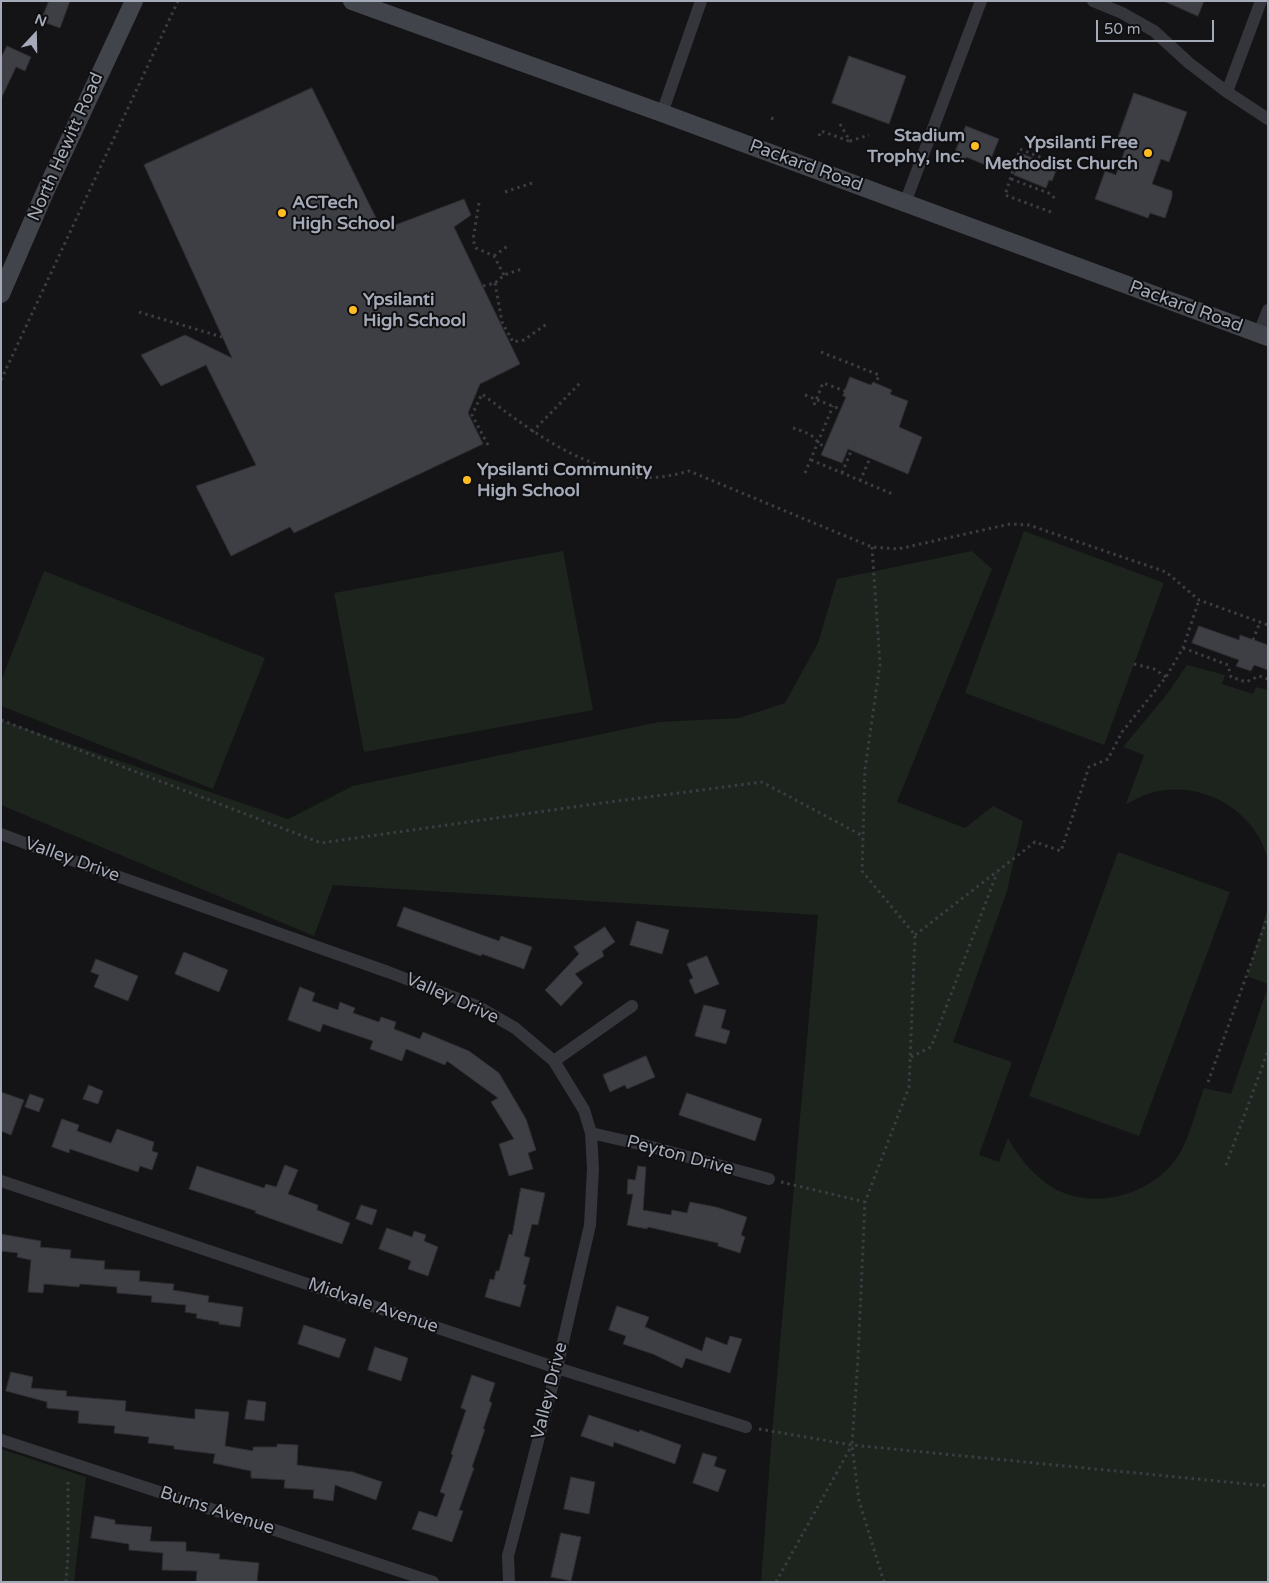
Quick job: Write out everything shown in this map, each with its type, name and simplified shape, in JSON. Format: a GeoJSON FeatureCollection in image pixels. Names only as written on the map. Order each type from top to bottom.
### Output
{"type":"FeatureCollection","features":[{"type":"Feature","properties":{"kind":"main road","name":"North Hewitt Road"},"geometry":{"type":"LineString","coordinates":[[1,294],[134,1]]}},
{"type":"Feature","properties":{"kind":"main road","name":"Packard Road"},"geometry":{"type":"LineString","coordinates":[[352,1],[662,113],[1263,335]]}},
{"type":"Feature","properties":{"kind":"street"},"geometry":{"type":"LineString","coordinates":[[662,113],[701,1]]}},
{"type":"Feature","properties":{"kind":"street"},"geometry":{"type":"LineString","coordinates":[[905,203],[981,1]]}},
{"type":"Feature","properties":{"kind":"street"},"geometry":{"type":"LineString","coordinates":[[1093,1],[1122,13],[1154,31],[1188,63],[1268,119]]}},
{"type":"Feature","properties":{"kind":"street"},"geometry":{"type":"LineString","coordinates":[[1227,92],[1261,1]]}},
{"type":"Feature","properties":{"kind":"street"},"geometry":{"type":"LineString","coordinates":[[1263,335],[1268,310]]}},
{"type":"Feature","properties":{"kind":"street","name":"Valley Drive"},"geometry":{"type":"LineString","coordinates":[[1,834],[478,1006],[515,1028],[554,1061],[584,1110],[591,1134],[593,1169],[590,1225],[557,1368],[508,1556],[509,1582]]}},
{"type":"Feature","properties":{"kind":"street"},"geometry":{"type":"LineString","coordinates":[[554,1061],[632,1006]]}},
{"type":"Feature","properties":{"kind":"street","name":"Peyton Drive"},"geometry":{"type":"LineString","coordinates":[[591,1134],[652,1147],[769,1180]]}},
{"type":"Feature","properties":{"kind":"street","name":"Midvale Avenue"},"geometry":{"type":"LineString","coordinates":[[1,1181],[557,1368],[746,1427]]}},
{"type":"Feature","properties":{"kind":"street","name":"Burns Avenue"},"geometry":{"type":"LineString","coordinates":[[1,1440],[433,1582]]}},
{"type":"Feature","properties":{"kind":"path"},"geometry":{"type":"LineString","coordinates":[[1,380],[178,1]]}},
{"type":"Feature","properties":{"kind":"path"},"geometry":{"type":"LineString","coordinates":[[840,124],[850,141]]}},
{"type":"Feature","properties":{"kind":"path"},"geometry":{"type":"LineString","coordinates":[[820,136],[821,131],[850,141],[870,135]]}},
{"type":"Feature","properties":{"kind":"path"},"geometry":{"type":"LineString","coordinates":[[1052,212],[1005,195],[1020,149],[1059,165]]}},
{"type":"Feature","properties":{"kind":"path"},"geometry":{"type":"LineString","coordinates":[[1011,179],[1051,194],[1055,199]]}},
{"type":"Feature","properties":{"kind":"path"},"geometry":{"type":"LineString","coordinates":[[505,192],[532,183]]}},
{"type":"Feature","properties":{"kind":"path"},"geometry":{"type":"LineString","coordinates":[[479,203],[472,240],[476,248],[494,256],[504,275]]}},
{"type":"Feature","properties":{"kind":"path"},"geometry":{"type":"LineString","coordinates":[[494,256],[510,245]]}},
{"type":"Feature","properties":{"kind":"path"},"geometry":{"type":"LineString","coordinates":[[483,286],[495,284],[504,275],[522,269]]}},
{"type":"Feature","properties":{"kind":"path"},"geometry":{"type":"LineString","coordinates":[[495,284],[502,322],[513,342],[524,340],[548,323]]}},
{"type":"Feature","properties":{"kind":"path"},"geometry":{"type":"LineString","coordinates":[[139,312],[222,337]]}},
{"type":"Feature","properties":{"kind":"path"},"geometry":{"type":"LineString","coordinates":[[821,352],[879,374],[876,383]]}},
{"type":"Feature","properties":{"kind":"path"},"geometry":{"type":"LineString","coordinates":[[532,432],[582,381]]}},
{"type":"Feature","properties":{"kind":"path"},"geometry":{"type":"LineString","coordinates":[[814,405],[823,383],[845,391]]}},
{"type":"Feature","properties":{"kind":"path"},"geometry":{"type":"LineString","coordinates":[[488,445],[472,415],[482,394],[532,432],[570,453],[602,467],[635,477],[670,476],[689,471],[872,547],[898,548],[1010,524],[1028,524],[1166,572],[1199,600],[1268,625]]}},
{"type":"Feature","properties":{"kind":"path"},"geometry":{"type":"LineString","coordinates":[[805,395],[840,409]]}},
{"type":"Feature","properties":{"kind":"path"},"geometry":{"type":"LineString","coordinates":[[805,473],[833,406]]}},
{"type":"Feature","properties":{"kind":"path"},"geometry":{"type":"LineString","coordinates":[[793,428],[806,432],[817,443],[824,446]]}},
{"type":"Feature","properties":{"kind":"path"},"geometry":{"type":"LineString","coordinates":[[842,473],[857,436]]}},
{"type":"Feature","properties":{"kind":"path"},"geometry":{"type":"LineString","coordinates":[[860,481],[870,458]]}},
{"type":"Feature","properties":{"kind":"path"},"geometry":{"type":"LineString","coordinates":[[811,460],[895,495]]}},
{"type":"Feature","properties":{"kind":"path"},"geometry":{"type":"LineString","coordinates":[[872,547],[880,664],[865,768],[862,871],[916,935],[909,1087],[865,1202],[852,1445],[859,1501],[884,1582]]}},
{"type":"Feature","properties":{"kind":"path"},"geometry":{"type":"LineString","coordinates":[[916,935],[1035,842],[1061,851],[1090,767],[1108,759],[1122,732],[1166,677],[1183,648],[1199,600]]}},
{"type":"Feature","properties":{"kind":"path"},"geometry":{"type":"LineString","coordinates":[[1253,640],[1260,622]]}},
{"type":"Feature","properties":{"kind":"path"},"geometry":{"type":"LineString","coordinates":[[1183,648],[1228,665],[1231,676],[1246,682],[1259,676],[1268,679]]}},
{"type":"Feature","properties":{"kind":"path"},"geometry":{"type":"LineString","coordinates":[[1134,664],[1154,669],[1166,677]]}},
{"type":"Feature","properties":{"kind":"path"},"geometry":{"type":"LineString","coordinates":[[1,720],[321,843],[762,782],[864,836]]}},
{"type":"Feature","properties":{"kind":"path"},"geometry":{"type":"LineString","coordinates":[[911,1057],[932,1047],[998,871]]}},
{"type":"Feature","properties":{"kind":"path"},"geometry":{"type":"LineString","coordinates":[[1208,1082],[1268,916]]}},
{"type":"Feature","properties":{"kind":"path"},"geometry":{"type":"LineString","coordinates":[[1226,1165],[1268,1052]]}},
{"type":"Feature","properties":{"kind":"path"},"geometry":{"type":"LineString","coordinates":[[769,1180],[865,1202]]}},
{"type":"Feature","properties":{"kind":"path"},"geometry":{"type":"LineString","coordinates":[[746,1427],[852,1445],[1268,1486]]}},
{"type":"Feature","properties":{"kind":"path"},"geometry":{"type":"LineString","coordinates":[[776,1582],[852,1445]]}},
{"type":"Feature","properties":{"kind":"path"},"geometry":{"type":"LineString","coordinates":[[66,1582],[68,1482]]}},
{"type":"Feature","properties":{"kind":"shaded area"},"geometry":{"type":"Polygon","coordinates":[[[1024,531],[1164,583],[1104,745],[965,693],[1024,531]]]}},
{"type":"Feature","properties":{"kind":"shaded area"},"geometry":{"type":"Polygon","coordinates":[[[563,551],[593,710],[364,752],[334,593],[563,551]]]}},
{"type":"Feature","properties":{"kind":"shaded area"},"geometry":{"type":"Polygon","coordinates":[[[972,551],[992,569],[897,802],[965,828],[993,806],[1023,821],[1007,891],[953,1042],[1012,1062],[979,1155],[999,1162],[1008,1138],[1025,1163],[1047,1184],[1063,1193],[1080,1197],[1098,1199],[1116,1197],[1150,1183],[1164,1172],[1181,1152],[1204,1088],[1231,1094],[1268,987],[1268,1582],[761,1582],[772,1434],[818,915],[333,885],[314,936],[1,805],[1,720],[288,819],[353,786],[659,722],[739,718],[785,703],[818,643],[837,579],[972,551]]]}},
{"type":"Feature","properties":{"kind":"shaded area"},"geometry":{"type":"Polygon","coordinates":[[[44,571],[265,658],[213,789],[1,706],[1,681],[44,571]]]}},
{"type":"Feature","properties":{"kind":"shaded area"},"geometry":{"type":"Polygon","coordinates":[[[1187,665],[1225,675],[1222,684],[1253,694],[1256,687],[1268,690],[1268,859],[1261,841],[1239,813],[1208,795],[1191,791],[1172,790],[1150,793],[1126,804],[1144,755],[1123,747],[1167,694],[1187,665]]]}},
{"type":"Feature","properties":{"kind":"shaded area"},"geometry":{"type":"Polygon","coordinates":[[[1118,852],[1230,892],[1139,1136],[1029,1096],[1118,852]]]}},
{"type":"Feature","properties":{"kind":"shaded area"},"geometry":{"type":"Polygon","coordinates":[[[1268,907],[1268,984],[1247,976],[1268,907]]]}},
{"type":"Feature","properties":{"kind":"shaded area"},"geometry":{"type":"Polygon","coordinates":[[[1,1449],[86,1477],[74,1582],[1,1582],[1,1449]]]}},
{"type":"Feature","properties":{"kind":"building"},"geometry":{"type":"Polygon","coordinates":[[[49,1],[70,1],[60,28],[41,21],[49,1]]]}},
{"type":"Feature","properties":{"kind":"building"},"geometry":{"type":"Polygon","coordinates":[[[1164,1],[1204,1],[1198,16],[1164,1]]]}},
{"type":"Feature","properties":{"kind":"building"},"geometry":{"type":"Polygon","coordinates":[[[7,46],[31,57],[25,71],[16,67],[1,99],[1,58],[7,46]]]}},
{"type":"Feature","properties":{"kind":"building"},"geometry":{"type":"Polygon","coordinates":[[[849,56],[906,76],[889,124],[832,103],[849,56]]]}},
{"type":"Feature","properties":{"kind":"building","name":"Ypsilanti High School"},"geometry":{"type":"Polygon","coordinates":[[[312,88],[382,230],[464,199],[471,215],[454,227],[520,364],[480,384],[468,413],[483,444],[294,533],[290,527],[231,556],[196,486],[256,465],[206,365],[161,386],[141,355],[185,335],[232,358],[144,165],[312,88]]]}},
{"type":"Feature","properties":{"kind":"building","name":"Ypsilanti Free Methodist Church"},"geometry":{"type":"Polygon","coordinates":[[[1134,93],[1187,112],[1169,162],[1161,159],[1152,184],[1172,191],[1172,197],[1165,218],[1150,213],[1148,218],[1095,199],[1105,171],[1116,175],[1126,147],[1116,144],[1134,93]]]}},
{"type":"Feature","properties":{"kind":"building"},"geometry":{"type":"Polygon","coordinates":[[[966,126],[999,139],[988,166],[966,157],[964,164],[952,160],[966,126]]]}},
{"type":"Feature","properties":{"kind":"building"},"geometry":{"type":"Polygon","coordinates":[[[1023,154],[1057,168],[1052,181],[1049,180],[1046,188],[1014,175],[1023,154]]]}},
{"type":"Feature","properties":{"kind":"building"},"geometry":{"type":"Polygon","coordinates":[[[850,377],[871,385],[873,382],[892,390],[890,394],[908,401],[899,427],[922,437],[908,474],[848,449],[842,463],[821,455],[846,397],[843,396],[850,377]]]}},
{"type":"Feature","properties":{"kind":"building"},"geometry":{"type":"Polygon","coordinates":[[[1199,626],[1239,640],[1240,635],[1268,645],[1268,670],[1254,665],[1251,671],[1236,666],[1239,660],[1192,643],[1199,626]]]}},
{"type":"Feature","properties":{"kind":"building"},"geometry":{"type":"Polygon","coordinates":[[[404,907],[499,941],[501,936],[532,947],[524,969],[397,926],[404,907]]]}},
{"type":"Feature","properties":{"kind":"building"},"geometry":{"type":"Polygon","coordinates":[[[637,921],[669,930],[662,954],[630,945],[637,921]]]}},
{"type":"Feature","properties":{"kind":"building"},"geometry":{"type":"Polygon","coordinates":[[[605,927],[615,942],[602,951],[604,956],[575,974],[583,983],[561,1006],[545,990],[579,954],[574,947],[605,927]]]}},
{"type":"Feature","properties":{"kind":"building"},"geometry":{"type":"Polygon","coordinates":[[[184,952],[228,970],[219,992],[175,974],[184,952]]]}},
{"type":"Feature","properties":{"kind":"building"},"geometry":{"type":"Polygon","coordinates":[[[707,956],[719,984],[695,994],[689,980],[693,978],[687,964],[707,956]]]}},
{"type":"Feature","properties":{"kind":"building"},"geometry":{"type":"Polygon","coordinates":[[[96,959],[138,976],[128,1001],[94,987],[99,975],[91,972],[96,959]]]}},
{"type":"Feature","properties":{"kind":"building"},"geometry":{"type":"Polygon","coordinates":[[[300,987],[315,993],[312,1001],[338,1010],[340,1002],[355,1008],[353,1013],[379,1022],[381,1017],[396,1022],[394,1029],[420,1039],[423,1032],[469,1051],[499,1073],[526,1119],[536,1150],[528,1153],[533,1169],[509,1176],[499,1144],[514,1139],[491,1102],[498,1098],[447,1061],[445,1065],[406,1049],[402,1061],[370,1049],[373,1041],[323,1024],[320,1032],[288,1020],[300,987]]]}},
{"type":"Feature","properties":{"kind":"building"},"geometry":{"type":"Polygon","coordinates":[[[704,1005],[726,1010],[721,1028],[730,1031],[726,1044],[695,1036],[704,1005]]]}},
{"type":"Feature","properties":{"kind":"building"},"geometry":{"type":"Polygon","coordinates":[[[646,1056],[655,1077],[627,1089],[625,1085],[610,1092],[603,1075],[646,1056]]]}},
{"type":"Feature","properties":{"kind":"building"},"geometry":{"type":"Polygon","coordinates":[[[89,1085],[103,1091],[98,1104],[83,1099],[89,1085]]]}},
{"type":"Feature","properties":{"kind":"building"},"geometry":{"type":"Polygon","coordinates":[[[1,1092],[24,1100],[11,1135],[1,1131],[1,1092]]]}},
{"type":"Feature","properties":{"kind":"building"},"geometry":{"type":"Polygon","coordinates":[[[687,1093],[762,1119],[755,1141],[679,1115],[687,1093]]]}},
{"type":"Feature","properties":{"kind":"building"},"geometry":{"type":"Polygon","coordinates":[[[30,1094],[44,1099],[39,1112],[25,1107],[30,1094]]]}},
{"type":"Feature","properties":{"kind":"building"},"geometry":{"type":"Polygon","coordinates":[[[62,1119],[79,1125],[77,1131],[111,1143],[117,1129],[154,1142],[152,1151],[158,1153],[152,1170],[140,1166],[138,1172],[70,1149],[69,1153],[52,1147],[62,1119]]]}},
{"type":"Feature","properties":{"kind":"building"},"geometry":{"type":"Polygon","coordinates":[[[285,1165],[298,1170],[288,1194],[318,1205],[317,1210],[350,1223],[342,1244],[255,1213],[256,1211],[189,1189],[197,1166],[264,1188],[266,1184],[276,1187],[285,1165]]]}},
{"type":"Feature","properties":{"kind":"building"},"geometry":{"type":"Polygon","coordinates":[[[638,1166],[646,1167],[643,1210],[671,1215],[672,1210],[687,1213],[690,1202],[716,1207],[747,1217],[741,1235],[745,1237],[740,1253],[718,1246],[718,1243],[648,1227],[647,1229],[627,1225],[633,1194],[627,1194],[628,1179],[635,1180],[638,1166]]]}},
{"type":"Feature","properties":{"kind":"building"},"geometry":{"type":"Polygon","coordinates":[[[521,1188],[545,1193],[538,1225],[532,1224],[524,1256],[530,1258],[523,1284],[526,1285],[520,1307],[485,1297],[490,1279],[494,1280],[496,1271],[499,1271],[509,1234],[512,1235],[521,1188]]]}},
{"type":"Feature","properties":{"kind":"building"},"geometry":{"type":"Polygon","coordinates":[[[361,1205],[377,1210],[372,1225],[356,1219],[361,1205]]]}},
{"type":"Feature","properties":{"kind":"building"},"geometry":{"type":"Polygon","coordinates":[[[387,1228],[412,1237],[414,1231],[426,1235],[424,1241],[438,1247],[428,1276],[408,1269],[411,1261],[379,1249],[387,1228]]]}},
{"type":"Feature","properties":{"kind":"building"},"geometry":{"type":"Polygon","coordinates":[[[1,1234],[41,1241],[40,1247],[71,1250],[70,1258],[105,1261],[104,1269],[140,1271],[139,1281],[174,1284],[173,1290],[209,1296],[208,1302],[243,1307],[240,1327],[196,1318],[197,1314],[185,1312],[186,1305],[151,1302],[152,1296],[117,1293],[117,1287],[80,1284],[79,1287],[44,1284],[43,1293],[28,1292],[31,1260],[17,1257],[18,1253],[1,1251],[1,1234]]]}},
{"type":"Feature","properties":{"kind":"building"},"geometry":{"type":"Polygon","coordinates":[[[617,1306],[649,1317],[645,1327],[702,1351],[706,1337],[727,1345],[730,1336],[742,1339],[730,1373],[686,1358],[682,1368],[653,1354],[623,1344],[626,1336],[609,1330],[617,1306]]]}},
{"type":"Feature","properties":{"kind":"building"},"geometry":{"type":"Polygon","coordinates":[[[304,1325],[346,1339],[339,1358],[298,1344],[304,1325]]]}},
{"type":"Feature","properties":{"kind":"building"},"geometry":{"type":"Polygon","coordinates":[[[375,1347],[408,1358],[401,1381],[368,1370],[375,1347]]]}},
{"type":"Feature","properties":{"kind":"building"},"geometry":{"type":"Polygon","coordinates":[[[11,1372],[33,1377],[31,1388],[67,1391],[66,1396],[126,1401],[125,1411],[195,1419],[195,1409],[229,1412],[225,1446],[253,1451],[253,1447],[277,1447],[277,1444],[298,1445],[297,1465],[353,1472],[382,1482],[376,1500],[335,1485],[333,1501],[313,1498],[314,1490],[284,1488],[285,1480],[251,1478],[251,1471],[213,1463],[215,1454],[174,1449],[174,1446],[148,1443],[149,1437],[114,1433],[115,1426],[78,1423],[79,1411],[47,1408],[47,1402],[6,1391],[11,1372]]]}},
{"type":"Feature","properties":{"kind":"building"},"geometry":{"type":"Polygon","coordinates":[[[472,1375],[495,1383],[489,1401],[492,1403],[483,1429],[485,1429],[472,1467],[474,1468],[459,1510],[463,1511],[452,1542],[412,1529],[419,1511],[437,1517],[445,1494],[440,1492],[466,1410],[461,1408],[472,1375]]]}},
{"type":"Feature","properties":{"kind":"building"},"geometry":{"type":"Polygon","coordinates":[[[248,1400],[266,1402],[264,1421],[245,1419],[248,1400]]]}},
{"type":"Feature","properties":{"kind":"building"},"geometry":{"type":"Polygon","coordinates":[[[589,1415],[639,1432],[640,1430],[681,1445],[675,1464],[614,1442],[613,1447],[581,1436],[589,1415]]]}},
{"type":"Feature","properties":{"kind":"building"},"geometry":{"type":"Polygon","coordinates":[[[703,1453],[717,1457],[714,1466],[726,1470],[718,1492],[693,1483],[703,1453]]]}},
{"type":"Feature","properties":{"kind":"building"},"geometry":{"type":"Polygon","coordinates":[[[571,1477],[595,1482],[589,1514],[564,1509],[571,1477]]]}},
{"type":"Feature","properties":{"kind":"building"},"geometry":{"type":"Polygon","coordinates":[[[95,1516],[115,1520],[115,1524],[152,1527],[150,1541],[186,1542],[186,1551],[220,1554],[219,1559],[259,1563],[257,1582],[196,1582],[197,1571],[162,1570],[163,1553],[129,1550],[129,1544],[91,1538],[95,1516]]]}},
{"type":"Feature","properties":{"kind":"building"},"geometry":{"type":"Polygon","coordinates":[[[561,1533],[581,1537],[571,1581],[551,1577],[561,1533]]]}},
{"type":"Feature","properties":{"kind":"place","name":"Stadium Trophy, Inc."},"geometry":{"type":"Point","coordinates":[975,146]}},
{"type":"Feature","properties":{"kind":"place","name":"Ypsilanti Free Methodist Church"},"geometry":{"type":"Point","coordinates":[1148,153]}},
{"type":"Feature","properties":{"kind":"place","name":"ACTech High School"},"geometry":{"type":"Point","coordinates":[282,213]}},
{"type":"Feature","properties":{"kind":"place","name":"Ypsilanti High School"},"geometry":{"type":"Point","coordinates":[353,310]}},
{"type":"Feature","properties":{"kind":"place","name":"Ypsilanti Community High School"},"geometry":{"type":"Point","coordinates":[467,480]}}]}
